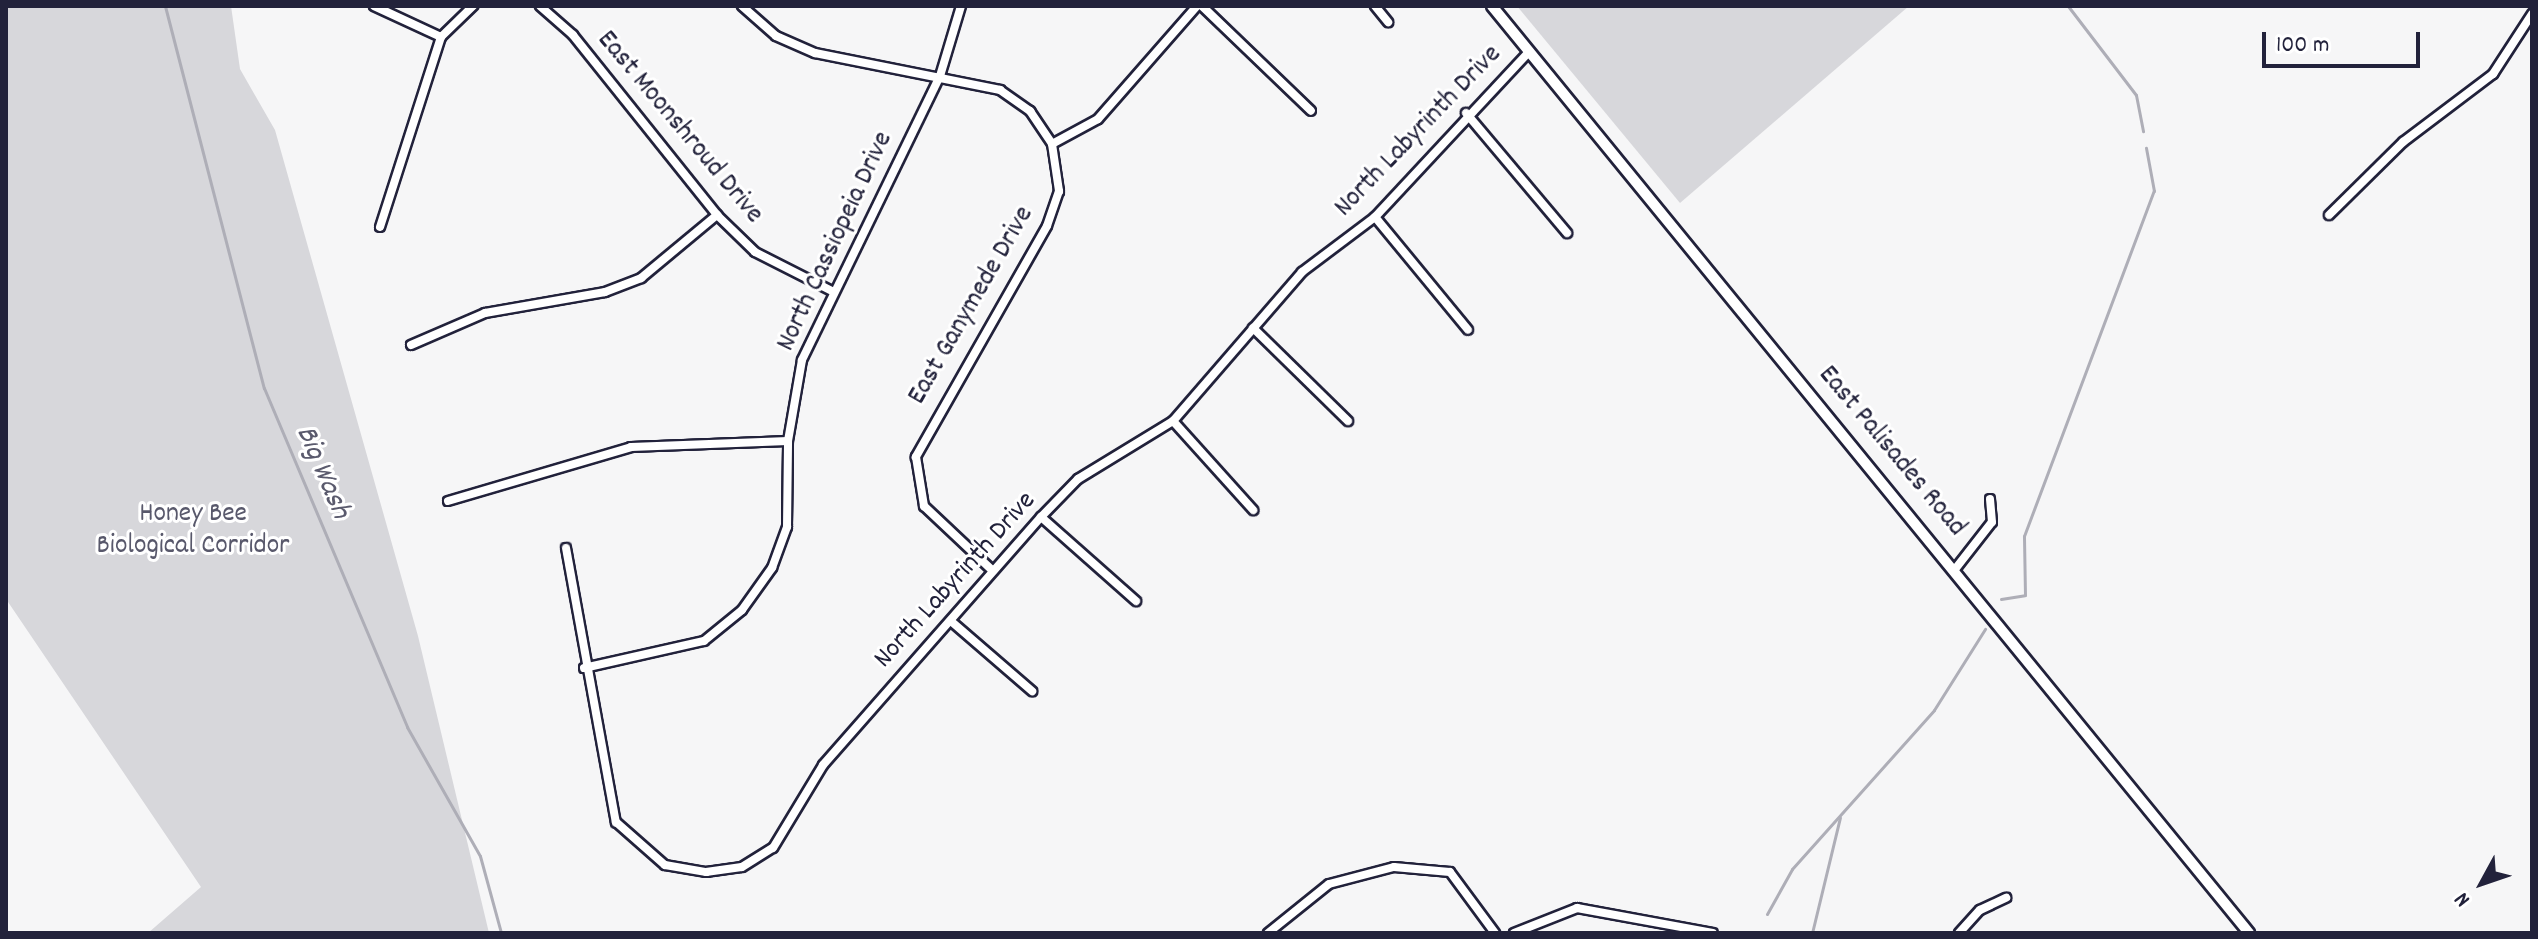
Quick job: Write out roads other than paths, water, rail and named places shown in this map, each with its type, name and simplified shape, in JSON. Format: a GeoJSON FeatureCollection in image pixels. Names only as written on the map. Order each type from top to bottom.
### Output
{"type":"FeatureCollection","features":[{"type":"Feature","properties":{"kind":"street"},"geometry":{"type":"LineString","coordinates":[[374,6],[441,37]]}},
{"type":"Feature","properties":{"kind":"street"},"geometry":{"type":"LineString","coordinates":[[380,227],[441,37],[473,6]]}},
{"type":"Feature","properties":{"kind":"street","name":"East Moonshroud Drive"},"geometry":{"type":"LineString","coordinates":[[540,6],[573,35],[717,215],[755,252],[834,292]]}},
{"type":"Feature","properties":{"kind":"street","name":"East Ganymede Drive"},"geometry":{"type":"LineString","coordinates":[[742,6],[776,36],[815,53],[1000,90],[1030,111],[1052,144],[1059,191],[1047,226],[916,457],[924,506],[992,570]]}},
{"type":"Feature","properties":{"kind":"street","name":"North Cassiopeia Drive"},"geometry":{"type":"LineString","coordinates":[[584,668],[704,641],[742,610],[772,568],[787,527],[788,441],[802,360],[940,76],[961,6]]}},
{"type":"Feature","properties":{"kind":"street"},"geometry":{"type":"LineString","coordinates":[[1052,144],[1098,119],[1200,6],[1311,111]]}},
{"type":"Feature","properties":{"kind":"street"},"geometry":{"type":"LineString","coordinates":[[1375,6],[1388,22]]}},
{"type":"Feature","properties":{"kind":"street","name":"East Palisades Road"},"geometry":{"type":"LineString","coordinates":[[1492,6],[1956,568],[2249,933]]}},
{"type":"Feature","properties":{"kind":"street"},"geometry":{"type":"LineString","coordinates":[[2329,215],[2403,142],[2493,74],[2532,14]]}},
{"type":"Feature","properties":{"kind":"street","name":"North Labyrinth Drive"},"geometry":{"type":"LineString","coordinates":[[566,548],[584,668],[616,822],[665,865],[706,872],[742,867],[773,848],[823,765],[952,622],[992,570],[1041,517],[1078,479],[1173,421],[1302,272],[1375,217],[1466,113],[1529,52]]}},
{"type":"Feature","properties":{"kind":"street"},"geometry":{"type":"LineString","coordinates":[[1466,113],[1567,233]]}},
{"type":"Feature","properties":{"kind":"street"},"geometry":{"type":"LineString","coordinates":[[411,345],[485,313],[605,292],[641,278],[717,215]]}},
{"type":"Feature","properties":{"kind":"street"},"geometry":{"type":"LineString","coordinates":[[1375,217],[1468,330]]}},
{"type":"Feature","properties":{"kind":"street"},"geometry":{"type":"LineString","coordinates":[[1253,328],[1348,421]]}},
{"type":"Feature","properties":{"kind":"street"},"geometry":{"type":"LineString","coordinates":[[1173,421],[1253,510]]}},
{"type":"Feature","properties":{"kind":"street"},"geometry":{"type":"LineString","coordinates":[[448,501],[631,447],[788,441]]}},
{"type":"Feature","properties":{"kind":"street"},"geometry":{"type":"LineString","coordinates":[[1956,568],[1992,522],[1990,499]]}},
{"type":"Feature","properties":{"kind":"street"},"geometry":{"type":"LineString","coordinates":[[1041,517],[1136,601]]}},
{"type":"Feature","properties":{"kind":"street"},"geometry":{"type":"LineString","coordinates":[[952,622],[1032,691]]}},
{"type":"Feature","properties":{"kind":"street"},"geometry":{"type":"LineString","coordinates":[[1268,933],[1329,884],[1394,867],[1450,872],[1495,933]]}},
{"type":"Feature","properties":{"kind":"street"},"geometry":{"type":"LineString","coordinates":[[1959,933],[1980,910],[2006,898]]}},
{"type":"Feature","properties":{"kind":"street"},"geometry":{"type":"LineString","coordinates":[[1514,933],[1577,908],[1713,933]]}},
{"type":"Feature","properties":{"kind":"waterway","name":"Big Wash"},"geometry":{"type":"LineString","coordinates":[[165,6],[264,388],[407,727],[480,856],[501,933]]}},
{"type":"Feature","properties":{"kind":"waterway"},"geometry":{"type":"LineString","coordinates":[[2068,6],[2136,95],[2143,131]]}},
{"type":"Feature","properties":{"kind":"waterway"},"geometry":{"type":"LineString","coordinates":[[2001,599],[2025,595],[2024,536],[2154,191],[2146,148]]}},
{"type":"Feature","properties":{"kind":"waterway"},"geometry":{"type":"LineString","coordinates":[[1767,914],[1792,869],[1934,710],[1985,629]]}},
{"type":"Feature","properties":{"kind":"waterway"},"geometry":{"type":"LineString","coordinates":[[1812,933],[1840,817]]}},
{"type":"Feature","properties":{"kind":"park label","name":"Honey Bee Biological Corridor"},"geometry":{"type":"Point","coordinates":[193,531]}}]}
